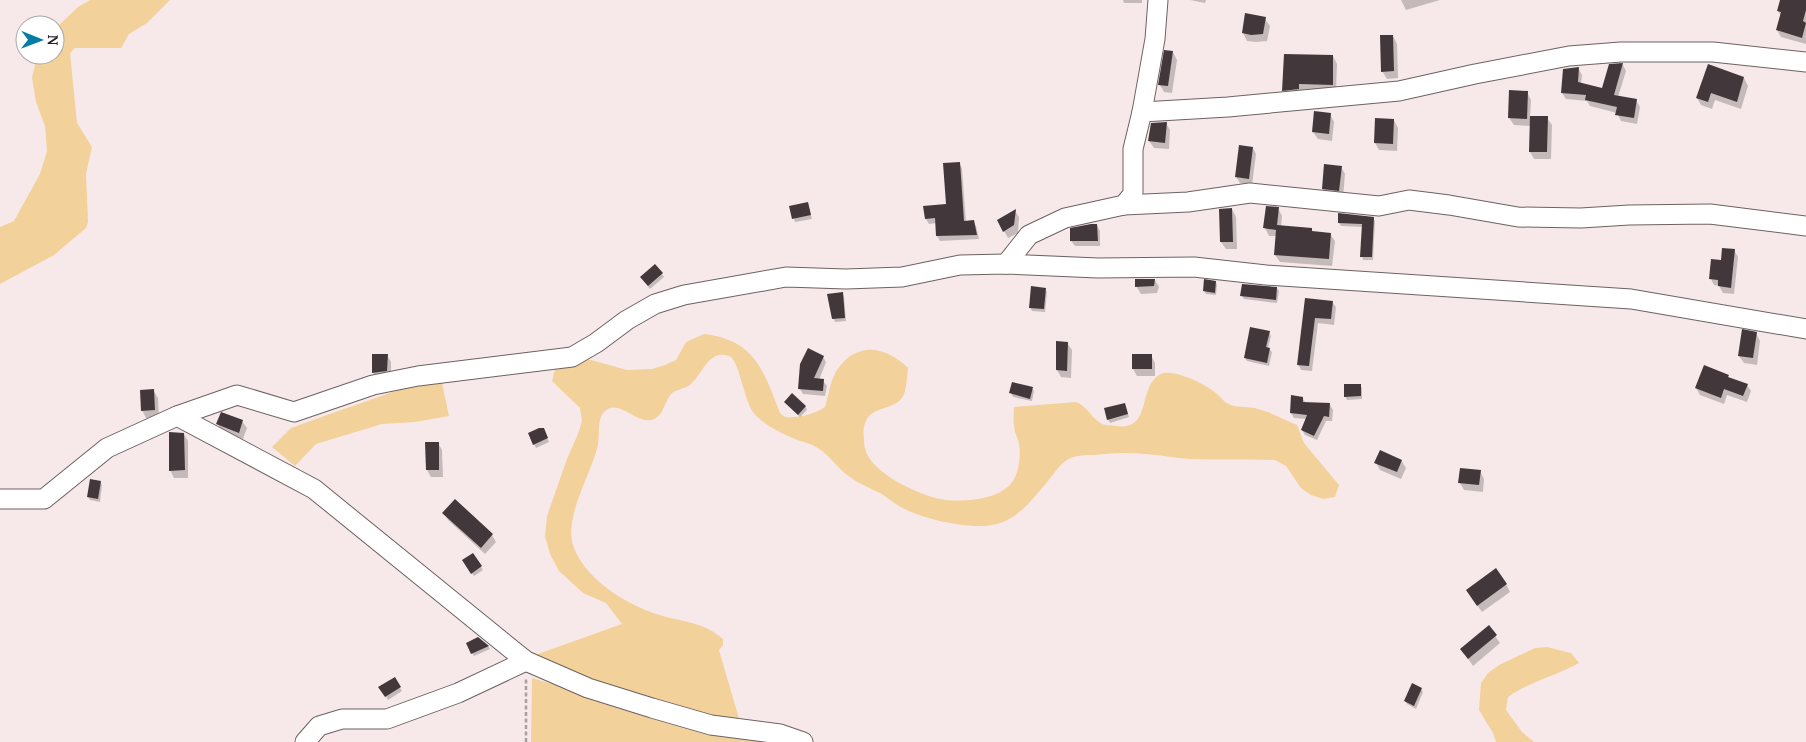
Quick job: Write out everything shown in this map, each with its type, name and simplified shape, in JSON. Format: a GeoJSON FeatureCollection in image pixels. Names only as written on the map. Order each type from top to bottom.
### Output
{"type":"FeatureCollection","features":[{"type":"Feature","properties":{"kind":"street"},"geometry":{"type":"LineString","coordinates":[[1124,205],[1133,194],[1133,149],[1142,112],[1154,40],[1158,0]]}},
{"type":"Feature","properties":{"kind":"street"},"geometry":{"type":"LineString","coordinates":[[1142,112],[1228,107],[1399,91],[1569,56],[1612,52],[1713,52],[1806,62]]}},
{"type":"Feature","properties":{"kind":"street"},"geometry":{"type":"LineString","coordinates":[[1006,264],[1029,234],[1065,218],[1124,205],[1188,202],[1250,193],[1379,206],[1409,200],[1518,217],[1581,218],[1629,215],[1710,214],[1806,226]]}},
{"type":"Feature","properties":{"kind":"street"},"geometry":{"type":"LineString","coordinates":[[0,499],[44,499],[107,448],[177,416],[237,395],[294,412],[373,385],[418,376],[572,357],[596,343],[627,320],[655,304],[684,295],[786,277],[846,280],[902,277],[960,265],[1006,264],[1098,268],[1194,267],[1266,275],[1631,299],[1806,329]]}},
{"type":"Feature","properties":{"kind":"street"},"geometry":{"type":"LineString","coordinates":[[177,416],[314,489],[526,661],[588,688],[652,708],[711,725],[780,734],[803,742]]}},
{"type":"Feature","properties":{"kind":"street"},"geometry":{"type":"LineString","coordinates":[[305,742],[319,726],[342,719],[387,719],[458,693],[526,661]]}},
{"type":"Feature","properties":{"kind":"path"},"geometry":{"type":"LineString","coordinates":[[526,661],[526,742]]}},
{"type":"Feature","properties":{"kind":"shaded area"},"geometry":{"type":"Polygon","coordinates":[[[90,0],[170,0],[147,23],[129,34],[121,48],[75,48],[70,53],[77,123],[92,147],[86,174],[88,222],[86,228],[54,255],[0,284],[0,227],[14,221],[40,174],[47,151],[45,126],[36,102],[32,78],[35,65],[65,65],[65,19],[78,7],[90,0]]]}},
{"type":"Feature","properties":{"kind":"shaded area"},"geometry":{"type":"Polygon","coordinates":[[[704,334],[721,337],[746,350],[762,371],[780,413],[785,417],[806,415],[825,407],[835,373],[853,354],[871,350],[881,351],[899,361],[908,368],[904,394],[900,401],[873,413],[867,419],[864,427],[866,451],[872,462],[888,476],[920,493],[940,499],[959,501],[980,499],[999,492],[1013,481],[1018,468],[1020,453],[1014,428],[1014,407],[1076,402],[1083,406],[1096,420],[1105,425],[1128,426],[1136,422],[1140,415],[1149,387],[1154,380],[1161,374],[1166,373],[1182,375],[1198,382],[1213,390],[1229,404],[1263,410],[1297,425],[1304,443],[1339,485],[1335,497],[1323,499],[1311,495],[1301,488],[1286,466],[1275,460],[1190,459],[1132,453],[1084,455],[1070,458],[1064,462],[1030,502],[1013,517],[992,525],[979,526],[949,523],[921,516],[905,509],[853,479],[816,447],[790,437],[767,424],[753,412],[733,359],[729,356],[716,356],[707,363],[691,384],[671,394],[661,413],[656,418],[650,420],[643,419],[616,408],[610,408],[604,412],[600,419],[595,456],[575,510],[571,536],[580,560],[589,572],[612,592],[653,613],[703,627],[723,639],[723,645],[719,650],[740,722],[713,720],[587,686],[535,655],[622,624],[606,603],[583,593],[559,571],[550,554],[545,536],[547,516],[582,421],[580,408],[552,381],[555,369],[578,359],[591,360],[627,370],[652,369],[676,360],[686,342],[704,334]]]}},
{"type":"Feature","properties":{"kind":"shaded area"},"geometry":{"type":"Polygon","coordinates":[[[442,383],[449,416],[415,422],[382,424],[316,444],[295,466],[272,447],[291,428],[407,387],[442,383]]]}},
{"type":"Feature","properties":{"kind":"shaded area"},"geometry":{"type":"Polygon","coordinates":[[[1547,647],[1571,653],[1579,663],[1517,691],[1508,697],[1506,710],[1522,732],[1534,742],[1496,742],[1493,733],[1479,710],[1481,683],[1488,673],[1499,665],[1535,648],[1547,647]]]}},
{"type":"Feature","properties":{"kind":"shaded area"},"geometry":{"type":"Polygon","coordinates":[[[532,678],[647,712],[762,738],[760,742],[531,742],[532,678]]]}},
{"type":"Feature","properties":{"kind":"building"},"geometry":{"type":"Polygon","coordinates":[[[1780,0],[1806,0],[1803,21],[1806,23],[1802,38],[1776,30],[1781,12],[1777,11],[1780,0]]]}},
{"type":"Feature","properties":{"kind":"building"},"geometry":{"type":"Polygon","coordinates":[[[1245,13],[1266,17],[1263,34],[1251,35],[1242,33],[1245,13]]]}},
{"type":"Feature","properties":{"kind":"building"},"geometry":{"type":"Polygon","coordinates":[[[1380,35],[1393,35],[1394,71],[1381,72],[1380,35]]]}},
{"type":"Feature","properties":{"kind":"building"},"geometry":{"type":"Polygon","coordinates":[[[1164,50],[1173,51],[1168,86],[1158,85],[1164,50]]]}},
{"type":"Feature","properties":{"kind":"building"},"geometry":{"type":"Polygon","coordinates":[[[1284,54],[1333,55],[1333,85],[1299,84],[1299,89],[1282,91],[1284,54]]]}},
{"type":"Feature","properties":{"kind":"building"},"geometry":{"type":"Polygon","coordinates":[[[1623,63],[1614,95],[1637,99],[1634,118],[1615,115],[1617,107],[1585,100],[1586,95],[1561,93],[1563,69],[1579,67],[1578,82],[1602,88],[1609,64],[1623,63]]]}},
{"type":"Feature","properties":{"kind":"building"},"geometry":{"type":"Polygon","coordinates":[[[1708,64],[1744,77],[1737,102],[1711,93],[1708,102],[1696,98],[1708,64]]]}},
{"type":"Feature","properties":{"kind":"building"},"geometry":{"type":"Polygon","coordinates":[[[1509,90],[1528,91],[1527,119],[1508,118],[1509,90]]]}},
{"type":"Feature","properties":{"kind":"building"},"geometry":{"type":"Polygon","coordinates":[[[1314,111],[1331,113],[1329,134],[1312,132],[1314,111]]]}},
{"type":"Feature","properties":{"kind":"building"},"geometry":{"type":"Polygon","coordinates":[[[1530,116],[1548,116],[1547,152],[1529,152],[1530,116]]]}},
{"type":"Feature","properties":{"kind":"building"},"geometry":{"type":"Polygon","coordinates":[[[1375,118],[1394,119],[1393,144],[1374,143],[1375,118]]]}},
{"type":"Feature","properties":{"kind":"building"},"geometry":{"type":"Polygon","coordinates":[[[1167,122],[1165,143],[1148,141],[1151,123],[1167,122]]]}},
{"type":"Feature","properties":{"kind":"building"},"geometry":{"type":"Polygon","coordinates":[[[1239,145],[1253,147],[1249,179],[1235,177],[1239,145]]]}},
{"type":"Feature","properties":{"kind":"building"},"geometry":{"type":"Polygon","coordinates":[[[960,162],[964,221],[974,220],[977,235],[936,236],[935,218],[925,219],[923,206],[946,204],[943,163],[960,162]]]}},
{"type":"Feature","properties":{"kind":"building"},"geometry":{"type":"Polygon","coordinates":[[[1324,164],[1342,166],[1339,191],[1322,189],[1324,164]]]}},
{"type":"Feature","properties":{"kind":"building"},"geometry":{"type":"Polygon","coordinates":[[[808,202],[811,215],[792,219],[789,206],[808,202]]]}},
{"type":"Feature","properties":{"kind":"building"},"geometry":{"type":"Polygon","coordinates":[[[1266,206],[1279,207],[1277,225],[1312,228],[1312,231],[1331,233],[1329,259],[1274,255],[1276,230],[1263,228],[1266,206]]]}},
{"type":"Feature","properties":{"kind":"building"},"geometry":{"type":"Polygon","coordinates":[[[1232,208],[1233,242],[1220,242],[1219,209],[1232,208]]]}},
{"type":"Feature","properties":{"kind":"building"},"geometry":{"type":"Polygon","coordinates":[[[1016,209],[1014,225],[1003,232],[997,220],[1016,209]]]}},
{"type":"Feature","properties":{"kind":"building"},"geometry":{"type":"Polygon","coordinates":[[[1338,213],[1374,217],[1372,257],[1360,257],[1362,224],[1338,223],[1338,213]]]}},
{"type":"Feature","properties":{"kind":"building"},"geometry":{"type":"Polygon","coordinates":[[[1097,224],[1098,241],[1070,241],[1070,228],[1097,224]]]}},
{"type":"Feature","properties":{"kind":"building"},"geometry":{"type":"Polygon","coordinates":[[[1722,248],[1735,249],[1731,288],[1718,286],[1718,280],[1709,279],[1711,259],[1721,260],[1722,248]]]}},
{"type":"Feature","properties":{"kind":"building"},"geometry":{"type":"Polygon","coordinates":[[[655,264],[663,273],[648,286],[640,277],[655,264]]]}},
{"type":"Feature","properties":{"kind":"building"},"geometry":{"type":"Polygon","coordinates":[[[1135,279],[1155,279],[1154,286],[1135,287],[1135,279]]]}},
{"type":"Feature","properties":{"kind":"building"},"geometry":{"type":"Polygon","coordinates":[[[1204,279],[1216,281],[1215,293],[1203,291],[1204,279]]]}},
{"type":"Feature","properties":{"kind":"building"},"geometry":{"type":"Polygon","coordinates":[[[1242,284],[1277,287],[1276,300],[1240,296],[1242,284]]]}},
{"type":"Feature","properties":{"kind":"building"},"geometry":{"type":"Polygon","coordinates":[[[1031,286],[1046,288],[1044,309],[1029,308],[1031,286]]]}},
{"type":"Feature","properties":{"kind":"building"},"geometry":{"type":"Polygon","coordinates":[[[843,292],[845,318],[832,319],[827,294],[843,292]]]}},
{"type":"Feature","properties":{"kind":"building"},"geometry":{"type":"Polygon","coordinates":[[[1305,298],[1333,301],[1331,319],[1315,318],[1309,366],[1297,365],[1305,298]]]}},
{"type":"Feature","properties":{"kind":"building"},"geometry":{"type":"Polygon","coordinates":[[[1250,327],[1270,331],[1266,347],[1270,348],[1267,363],[1244,358],[1250,327]]]}},
{"type":"Feature","properties":{"kind":"building"},"geometry":{"type":"Polygon","coordinates":[[[1742,329],[1757,332],[1753,358],[1738,356],[1742,329]]]}},
{"type":"Feature","properties":{"kind":"building"},"geometry":{"type":"Polygon","coordinates":[[[1056,341],[1068,342],[1067,371],[1056,370],[1056,341]]]}},
{"type":"Feature","properties":{"kind":"building"},"geometry":{"type":"Polygon","coordinates":[[[808,348],[824,356],[814,378],[824,379],[823,391],[798,389],[800,364],[808,348]]]}},
{"type":"Feature","properties":{"kind":"building"},"geometry":{"type":"Polygon","coordinates":[[[372,354],[388,354],[387,371],[372,373],[372,354]]]}},
{"type":"Feature","properties":{"kind":"building"},"geometry":{"type":"Polygon","coordinates":[[[1132,354],[1152,354],[1152,369],[1132,369],[1132,354]]]}},
{"type":"Feature","properties":{"kind":"building"},"geometry":{"type":"Polygon","coordinates":[[[1704,365],[1729,375],[1728,377],[1748,384],[1743,396],[1724,389],[1721,398],[1695,388],[1704,365]]]}},
{"type":"Feature","properties":{"kind":"building"},"geometry":{"type":"Polygon","coordinates":[[[1012,382],[1033,387],[1030,399],[1009,393],[1012,382]]]}},
{"type":"Feature","properties":{"kind":"building"},"geometry":{"type":"Polygon","coordinates":[[[1344,384],[1361,384],[1361,396],[1344,397],[1344,384]]]}},
{"type":"Feature","properties":{"kind":"building"},"geometry":{"type":"Polygon","coordinates":[[[154,389],[155,410],[141,411],[140,390],[154,389]]]}},
{"type":"Feature","properties":{"kind":"building"},"geometry":{"type":"Polygon","coordinates":[[[792,393],[806,406],[798,415],[784,402],[792,393]]]}},
{"type":"Feature","properties":{"kind":"building"},"geometry":{"type":"Polygon","coordinates":[[[1291,395],[1303,397],[1303,402],[1330,403],[1329,417],[1324,416],[1314,436],[1301,430],[1307,415],[1290,413],[1291,395]]]}},
{"type":"Feature","properties":{"kind":"building"},"geometry":{"type":"Polygon","coordinates":[[[1125,403],[1128,414],[1107,420],[1104,408],[1125,403]]]}},
{"type":"Feature","properties":{"kind":"building"},"geometry":{"type":"Polygon","coordinates":[[[221,412],[243,420],[239,433],[216,424],[221,412]]]}},
{"type":"Feature","properties":{"kind":"building"},"geometry":{"type":"Polygon","coordinates":[[[544,428],[548,438],[533,445],[528,433],[544,428]]]}},
{"type":"Feature","properties":{"kind":"building"},"geometry":{"type":"Polygon","coordinates":[[[169,432],[184,433],[185,470],[169,471],[169,432]]]}},
{"type":"Feature","properties":{"kind":"building"},"geometry":{"type":"Polygon","coordinates":[[[425,442],[439,442],[439,470],[426,470],[425,442]]]}},
{"type":"Feature","properties":{"kind":"building"},"geometry":{"type":"Polygon","coordinates":[[[1380,450],[1402,460],[1397,472],[1374,463],[1380,450]]]}},
{"type":"Feature","properties":{"kind":"building"},"geometry":{"type":"Polygon","coordinates":[[[1460,468],[1481,470],[1479,485],[1458,483],[1460,468]]]}},
{"type":"Feature","properties":{"kind":"building"},"geometry":{"type":"Polygon","coordinates":[[[90,479],[101,481],[98,499],[87,497],[90,479]]]}},
{"type":"Feature","properties":{"kind":"building"},"geometry":{"type":"Polygon","coordinates":[[[455,499],[493,534],[481,548],[442,513],[455,499]]]}},
{"type":"Feature","properties":{"kind":"building"},"geometry":{"type":"Polygon","coordinates":[[[473,553],[482,566],[471,574],[462,560],[473,553]]]}},
{"type":"Feature","properties":{"kind":"building"},"geometry":{"type":"Polygon","coordinates":[[[1496,568],[1507,584],[1477,606],[1466,590],[1496,568]]]}},
{"type":"Feature","properties":{"kind":"building"},"geometry":{"type":"Polygon","coordinates":[[[1489,625],[1497,635],[1468,659],[1460,649],[1489,625]]]}},
{"type":"Feature","properties":{"kind":"building"},"geometry":{"type":"Polygon","coordinates":[[[478,637],[489,646],[471,654],[466,643],[478,637]]]}},
{"type":"Feature","properties":{"kind":"building"},"geometry":{"type":"Polygon","coordinates":[[[395,677],[401,687],[385,697],[378,687],[395,677]]]}},
{"type":"Feature","properties":{"kind":"building"},"geometry":{"type":"Polygon","coordinates":[[[1412,683],[1422,688],[1414,706],[1404,701],[1412,683]]]}}]}
